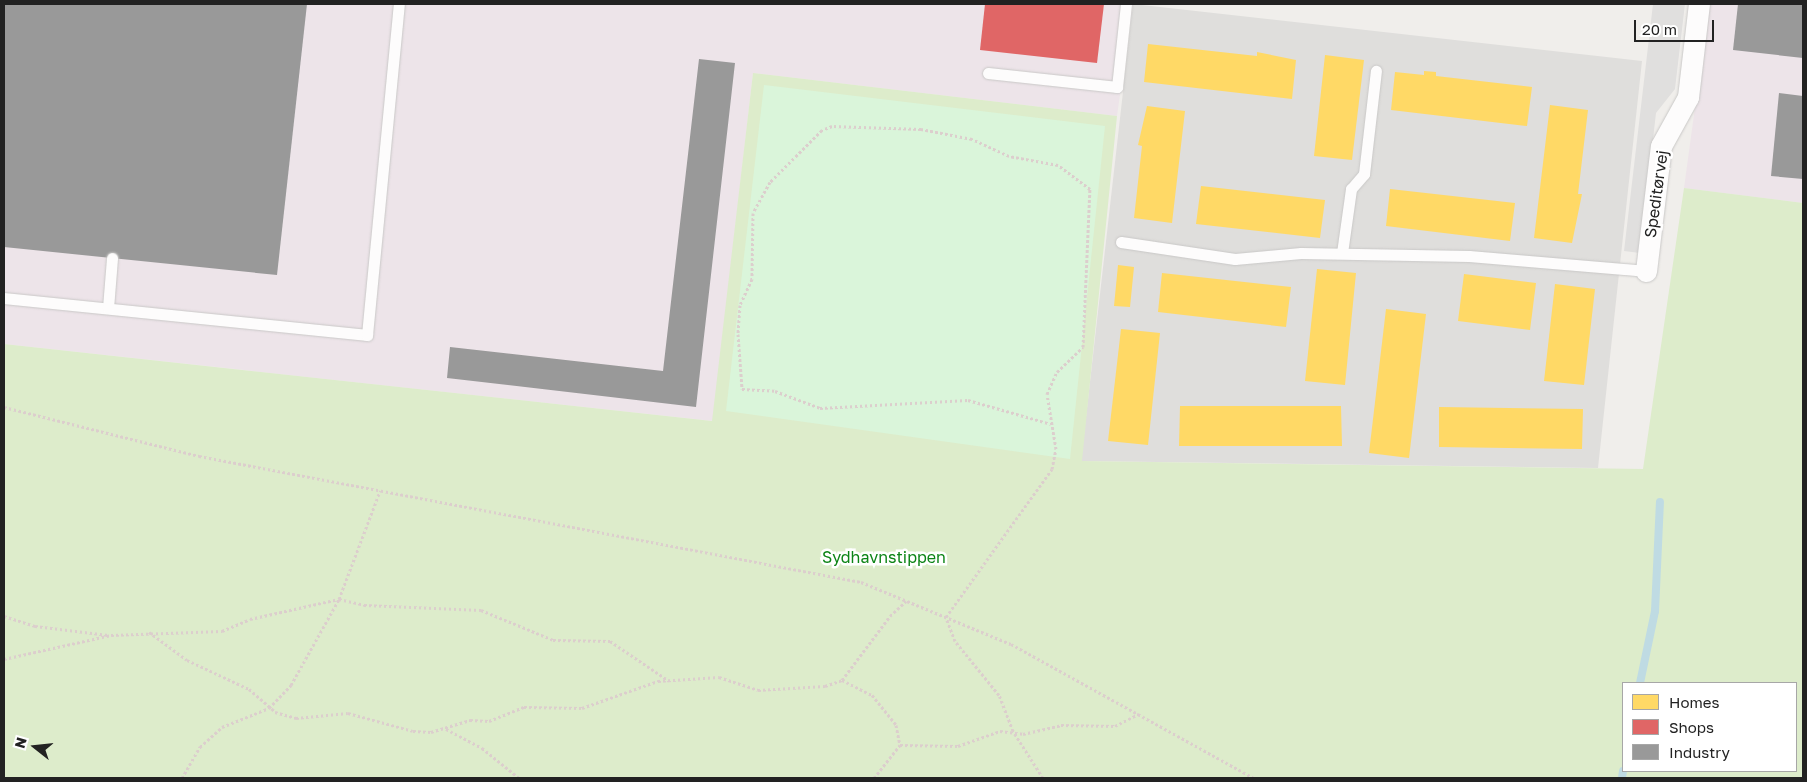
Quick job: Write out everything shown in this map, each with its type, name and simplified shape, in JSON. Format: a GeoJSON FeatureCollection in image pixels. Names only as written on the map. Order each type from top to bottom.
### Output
{"type":"FeatureCollection","features":[{"type":"Feature","properties":{"kind":"street","name":"Speditørvej"},"geometry":{"type":"LineString","coordinates":[[1646,270],[1661,146],[1688,97],[1699,4]]}},
{"type":"Feature","properties":{"kind":"lane"},"geometry":{"type":"LineString","coordinates":[[4,298],[367,335],[399,4]]}},
{"type":"Feature","properties":{"kind":"lane"},"geometry":{"type":"LineString","coordinates":[[988,73],[1117,88],[1126,4]]}},
{"type":"Feature","properties":{"kind":"lane"},"geometry":{"type":"LineString","coordinates":[[1342,253],[1350,190],[1364,174],[1376,71]]}},
{"type":"Feature","properties":{"kind":"lane"},"geometry":{"type":"LineString","coordinates":[[1121,242],[1235,259],[1342,253],[1469,256],[1646,270]]}},
{"type":"Feature","properties":{"kind":"lane"},"geometry":{"type":"LineString","coordinates":[[108,308],[112,258]]}},
{"type":"Feature","properties":{"kind":"path"},"geometry":{"type":"LineString","coordinates":[[946,617],[1052,469],[1056,449],[1051,424],[1050,384],[1082,347],[1092,197],[1086,182],[1045,160],[1009,156],[972,139],[921,129],[832,126],[822,130],[770,182],[753,213],[752,279],[740,305],[738,334],[742,389],[775,392],[820,408],[968,400],[1051,424]]}},
{"type":"Feature","properties":{"kind":"path"},"geometry":{"type":"LineString","coordinates":[[4,407],[198,456],[861,582],[1011,644],[1254,778]]}},
{"type":"Feature","properties":{"kind":"path"},"geometry":{"type":"LineString","coordinates":[[182,778],[200,747],[222,727],[269,708],[304,665],[340,599],[380,491]]}},
{"type":"Feature","properties":{"kind":"path"},"geometry":{"type":"LineString","coordinates":[[4,659],[111,635],[150,632],[222,631],[250,619],[340,599],[364,605],[481,610],[554,640],[610,640],[670,681]]}},
{"type":"Feature","properties":{"kind":"path"},"geometry":{"type":"LineString","coordinates":[[150,632],[188,660],[249,689],[269,708],[296,718],[348,713],[413,731],[446,729],[470,720],[489,721],[524,707],[582,708],[646,683],[719,677],[758,690],[826,686],[842,680],[890,616],[906,601]]}},
{"type":"Feature","properties":{"kind":"path"},"geometry":{"type":"LineString","coordinates":[[4,616],[35,626],[111,635]]}},
{"type":"Feature","properties":{"kind":"path"},"geometry":{"type":"LineString","coordinates":[[946,617],[955,641],[999,695],[1013,731],[1043,778]]}},
{"type":"Feature","properties":{"kind":"path"},"geometry":{"type":"LineString","coordinates":[[842,680],[872,695],[896,726],[900,745]]}},
{"type":"Feature","properties":{"kind":"path"},"geometry":{"type":"LineString","coordinates":[[900,745],[958,746],[1000,731],[1013,731],[1023,734],[1061,725],[1115,726],[1139,714]]}},
{"type":"Feature","properties":{"kind":"path"},"geometry":{"type":"LineString","coordinates":[[446,729],[482,748],[519,778]]}},
{"type":"Feature","properties":{"kind":"path"},"geometry":{"type":"LineString","coordinates":[[874,778],[900,745]]}},
{"type":"Feature","properties":{"kind":"shaded area"},"geometry":{"type":"Polygon","coordinates":[[[4,4],[1133,4],[1117,116],[753,73],[713,421],[4,344],[4,4]]]}},
{"type":"Feature","properties":{"kind":"shaded area"},"geometry":{"type":"Polygon","coordinates":[[[1133,4],[1642,61],[1598,468],[1081,461],[1133,4]]]}},
{"type":"Feature","properties":{"kind":"shaded area"},"geometry":{"type":"Polygon","coordinates":[[[1653,4],[1685,4],[1675,89],[1656,113],[1640,253],[1624,251],[1653,4]]]}},
{"type":"Feature","properties":{"kind":"shaded area"},"geometry":{"type":"Polygon","coordinates":[[[1709,4],[1803,4],[1803,203],[1684,188],[1709,4]]]}},
{"type":"Feature","properties":{"kind":"green space","name":"Sydhavnstippen"},"geometry":{"type":"Polygon","coordinates":[[[753,73],[1117,116],[1082,461],[1643,469],[1684,188],[1803,203],[1803,778],[4,778],[4,344],[712,421],[753,73]]]}},
{"type":"Feature","properties":{"kind":"green space"},"geometry":{"type":"Polygon","coordinates":[[[764,85],[1105,126],[1070,459],[726,411],[764,85]]]}},
{"type":"Feature","properties":{"kind":"building: Homes"},"geometry":{"type":"Polygon","coordinates":[[[1148,44],[1257,56],[1257,52],[1296,60],[1292,99],[1144,82],[1148,44]]]}},
{"type":"Feature","properties":{"kind":"building: Homes"},"geometry":{"type":"Polygon","coordinates":[[[1325,55],[1364,60],[1352,160],[1314,156],[1325,55]]]}},
{"type":"Feature","properties":{"kind":"building: Homes"},"geometry":{"type":"Polygon","coordinates":[[[1424,71],[1436,72],[1436,76],[1532,87],[1527,126],[1391,110],[1395,72],[1424,75],[1424,71]]]}},
{"type":"Feature","properties":{"kind":"building: Homes"},"geometry":{"type":"Polygon","coordinates":[[[1550,105],[1588,110],[1578,194],[1582,194],[1572,243],[1534,238],[1550,105]]]}},
{"type":"Feature","properties":{"kind":"building: Homes"},"geometry":{"type":"Polygon","coordinates":[[[1147,106],[1185,111],[1172,223],[1134,218],[1142,146],[1138,145],[1147,106]]]}},
{"type":"Feature","properties":{"kind":"building: Homes"},"geometry":{"type":"Polygon","coordinates":[[[1201,186],[1325,200],[1320,238],[1196,224],[1201,186]]]}},
{"type":"Feature","properties":{"kind":"building: Homes"},"geometry":{"type":"Polygon","coordinates":[[[1390,189],[1515,203],[1510,241],[1386,226],[1390,189]]]}},
{"type":"Feature","properties":{"kind":"building: Homes"},"geometry":{"type":"Polygon","coordinates":[[[1118,265],[1134,267],[1130,307],[1114,306],[1118,265]]]}},
{"type":"Feature","properties":{"kind":"building: Homes"},"geometry":{"type":"Polygon","coordinates":[[[1317,269],[1356,273],[1345,385],[1305,381],[1317,269]]]}},
{"type":"Feature","properties":{"kind":"building: Homes"},"geometry":{"type":"Polygon","coordinates":[[[1162,273],[1291,287],[1286,327],[1158,312],[1162,273]]]}},
{"type":"Feature","properties":{"kind":"building: Homes"},"geometry":{"type":"Polygon","coordinates":[[[1464,274],[1536,283],[1530,330],[1458,321],[1464,274]]]}},
{"type":"Feature","properties":{"kind":"building: Homes"},"geometry":{"type":"Polygon","coordinates":[[[1555,284],[1595,289],[1584,385],[1544,381],[1555,284]]]}},
{"type":"Feature","properties":{"kind":"building: Homes"},"geometry":{"type":"Polygon","coordinates":[[[1386,309],[1426,314],[1409,458],[1369,453],[1386,309]]]}},
{"type":"Feature","properties":{"kind":"building: Homes"},"geometry":{"type":"Polygon","coordinates":[[[1121,329],[1160,333],[1148,445],[1108,441],[1121,329]]]}},
{"type":"Feature","properties":{"kind":"building: Homes"},"geometry":{"type":"Polygon","coordinates":[[[1180,406],[1341,406],[1342,446],[1179,446],[1180,406]]]}},
{"type":"Feature","properties":{"kind":"building: Homes"},"geometry":{"type":"Polygon","coordinates":[[[1439,407],[1583,409],[1582,449],[1439,447],[1439,407]]]}},
{"type":"Feature","properties":{"kind":"building: Shops"},"geometry":{"type":"Polygon","coordinates":[[[985,4],[1104,4],[1097,63],[980,50],[985,4]]]}},
{"type":"Feature","properties":{"kind":"building: Industry"},"geometry":{"type":"Polygon","coordinates":[[[4,4],[307,4],[277,275],[4,247],[4,4]]]}},
{"type":"Feature","properties":{"kind":"building: Industry"},"geometry":{"type":"Polygon","coordinates":[[[1738,4],[1803,4],[1803,58],[1733,50],[1738,4]]]}},
{"type":"Feature","properties":{"kind":"building: Industry"},"geometry":{"type":"Polygon","coordinates":[[[699,59],[735,63],[696,407],[447,378],[450,347],[663,371],[699,59]]]}},
{"type":"Feature","properties":{"kind":"building: Industry"},"geometry":{"type":"Polygon","coordinates":[[[1779,93],[1803,96],[1803,179],[1771,176],[1779,93]]]}},
{"type":"Feature","properties":{"kind":"waterway"},"geometry":{"type":"LineString","coordinates":[[1640,682],[1655,611],[1660,502]]}},
{"type":"Feature","properties":{"kind":"waterway"},"geometry":{"type":"LineString","coordinates":[[1622,778],[1623,772]]}}]}
